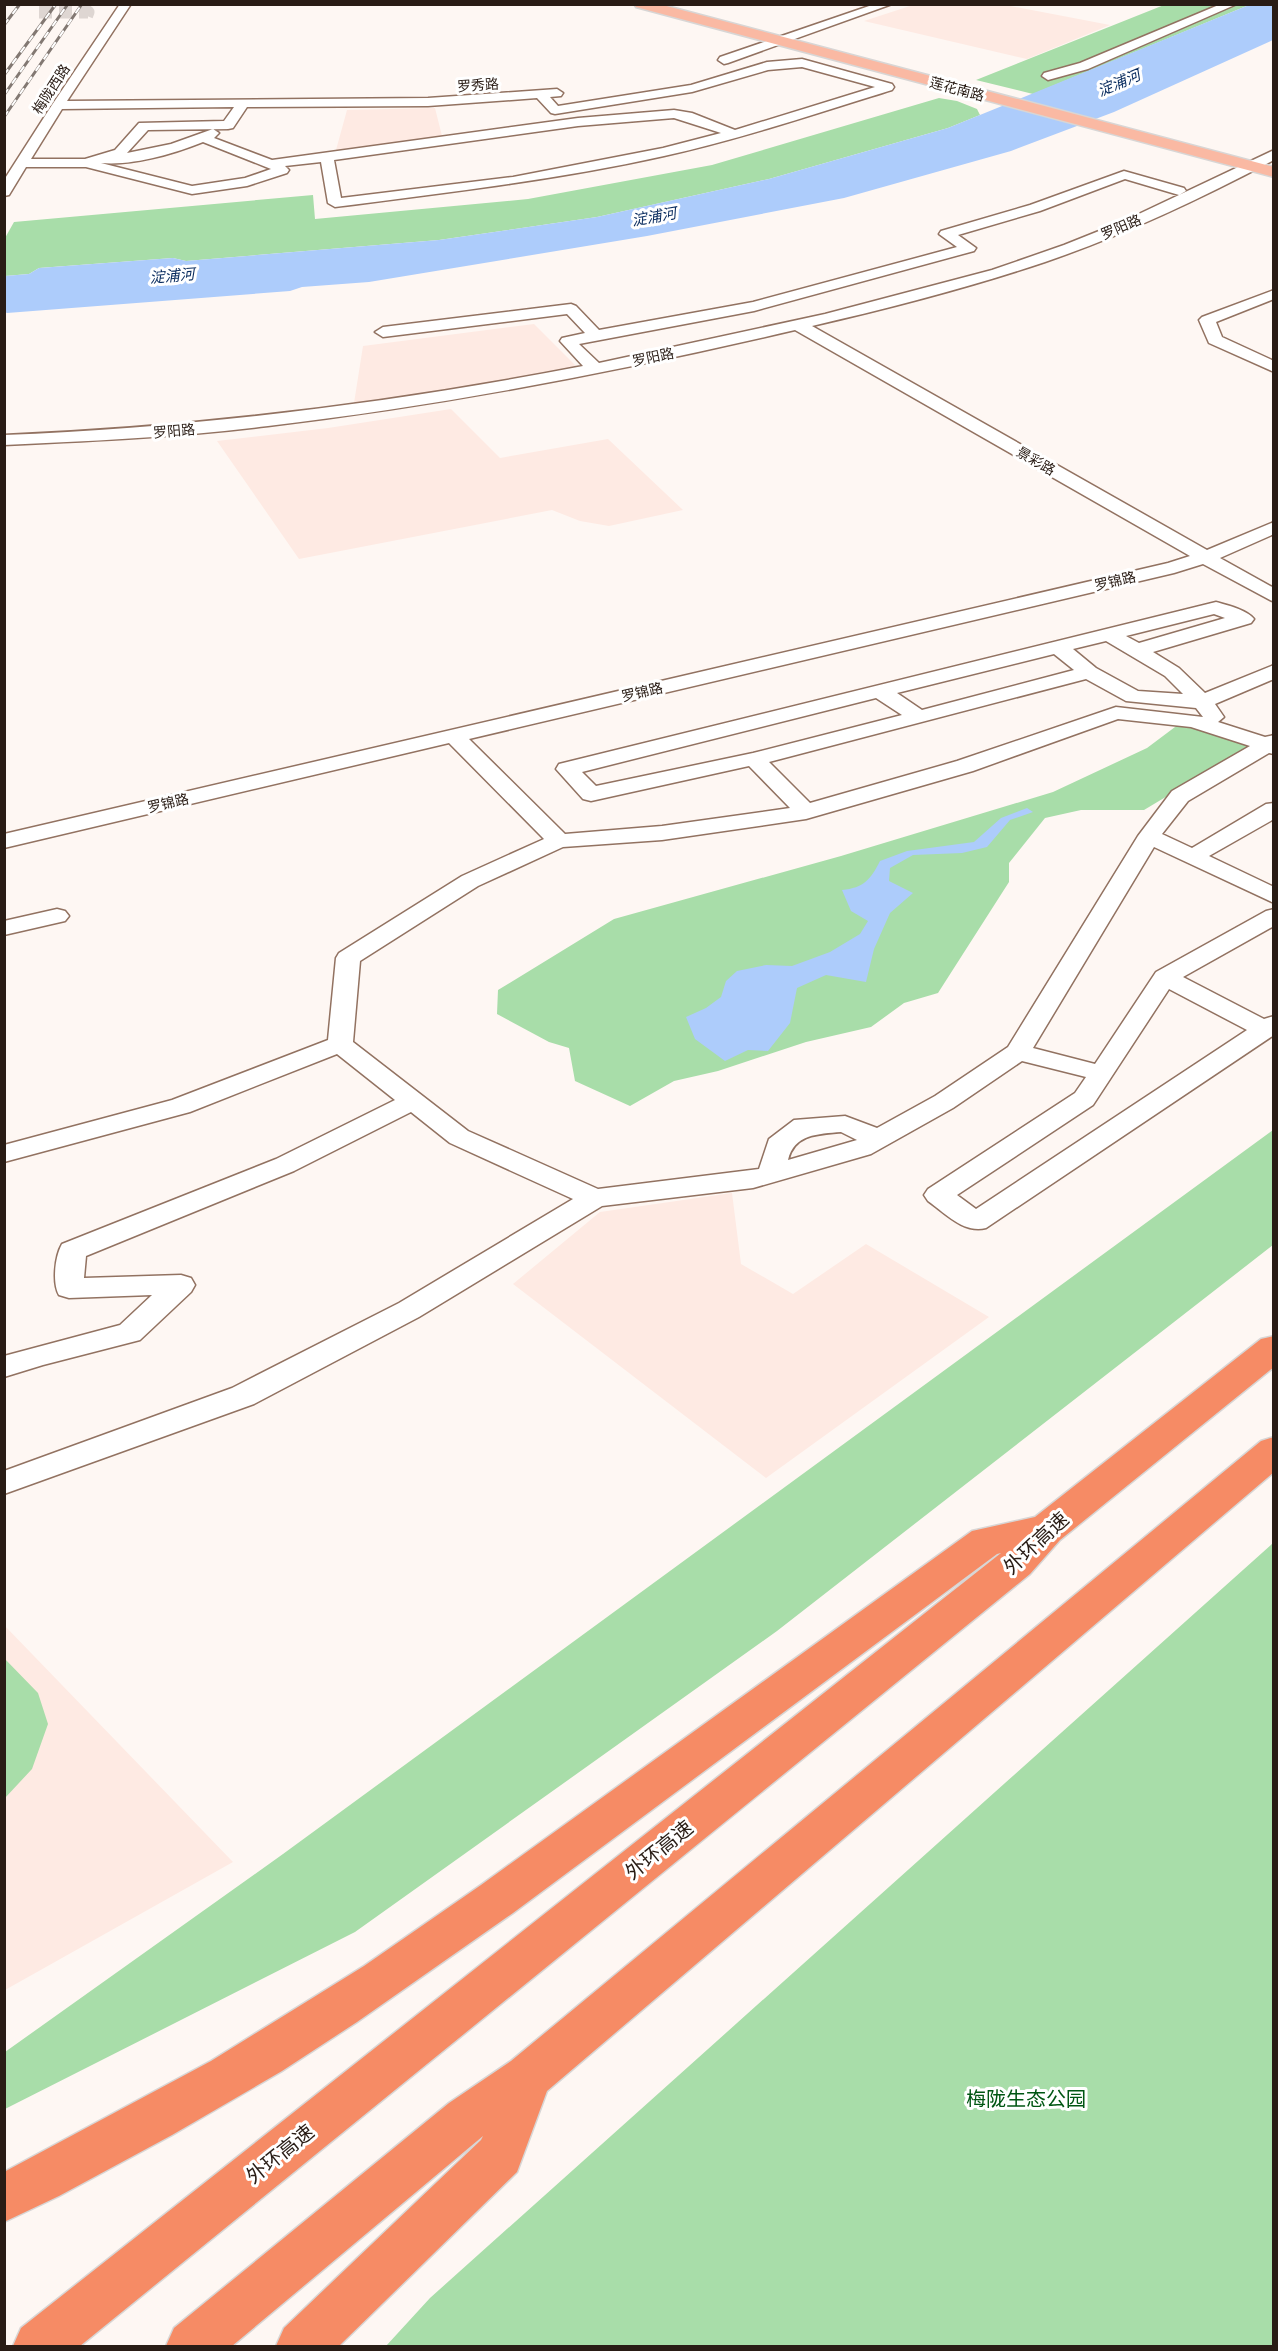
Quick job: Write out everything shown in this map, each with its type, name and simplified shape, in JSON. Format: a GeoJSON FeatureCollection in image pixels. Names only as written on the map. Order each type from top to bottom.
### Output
{"type":"FeatureCollection","features":[{"type":"Feature","properties":{"kind":"highway","name":"外环高速"},"geometry":{"type":"LineString","coordinates":[[39,2346],[1016,1563],[1046,1530],[1274,1348]]}},
{"type":"Feature","properties":{"kind":"highway"},"geometry":{"type":"LineString","coordinates":[[192,2346],[466,2119],[528,2077],[1274,1451]]}},
{"type":"Feature","properties":{"kind":"highway"},"geometry":{"type":"LineString","coordinates":[[4,2198],[128,2134],[222,2081],[396,1971],[482,1911],[986,1541],[1046,1530]]}},
{"type":"Feature","properties":{"kind":"highway"},"geometry":{"type":"LineString","coordinates":[[302,2346],[500,2155],[528,2077]]}},
{"type":"Feature","properties":{"kind":"main road","name":"莲花南路"},"geometry":{"type":"LineString","coordinates":[[641,4],[1017,97],[1099,123]]}},
{"type":"Feature","properties":{"kind":"main road","name":"莲花南路"},"geometry":{"type":"LineString","coordinates":[[665,4],[1001,101],[1264,161],[1274,172]]}},
{"type":"Feature","properties":{"kind":"street"},"geometry":{"type":"LineString","coordinates":[[58,105],[57,94],[118,4]]}},
{"type":"Feature","properties":{"kind":"street","name":"梅陇西路"},"geometry":{"type":"LineString","coordinates":[[4,192],[58,105],[126,4]]}},
{"type":"Feature","properties":{"kind":"street"},"geometry":{"type":"LineString","coordinates":[[708,65],[887,4]]}},
{"type":"Feature","properties":{"kind":"street"},"geometry":{"type":"LineString","coordinates":[[1048,76],[1084,66],[1232,4]]}},
{"type":"Feature","properties":{"kind":"street"},"geometry":{"type":"LineString","coordinates":[[327,156],[335,203],[513,181],[664,152],[734,134],[888,87],[802,63],[767,66],[692,88],[555,110],[551,116],[557,125]]}},
{"type":"Feature","properties":{"kind":"street","name":"罗秀路"},"geometry":{"type":"LineString","coordinates":[[58,105],[428,102],[576,91]]}},
{"type":"Feature","properties":{"kind":"street"},"geometry":{"type":"LineString","coordinates":[[541,94],[555,110],[568,113],[579,122]]}},
{"type":"Feature","properties":{"kind":"street"},"geometry":{"type":"LineString","coordinates":[[22,163],[86,163],[164,149],[203,138],[228,125],[243,104]]}},
{"type":"Feature","properties":{"kind":"street"},"geometry":{"type":"LineString","coordinates":[[271,164],[579,122],[674,114],[687,116],[734,134]]}},
{"type":"Feature","properties":{"kind":"street"},"geometry":{"type":"LineString","coordinates":[[504,117],[517,131]]}},
{"type":"Feature","properties":{"kind":"street"},"geometry":{"type":"LineString","coordinates":[[86,163],[120,153],[144,126],[228,125]]}},
{"type":"Feature","properties":{"kind":"street"},"geometry":{"type":"LineString","coordinates":[[86,163],[192,190],[247,182],[282,171],[271,164],[203,138]]}},
{"type":"Feature","properties":{"kind":"street","name":"罗阳路"},"geometry":{"type":"LineString","coordinates":[[4,440],[165,432],[284,420],[402,404],[595,369],[798,325],[969,281],[1040,259],[1156,213],[1264,161]]}},
{"type":"Feature","properties":{"kind":"street"},"geometry":{"type":"LineString","coordinates":[[595,369],[568,340],[754,306],[969,249],[946,234],[1035,208],[1124,175],[1179,191]]}},
{"type":"Feature","properties":{"kind":"street"},"geometry":{"type":"LineString","coordinates":[[1274,294],[1207,320],[1215,340],[1274,367]]}},
{"type":"Feature","properties":{"kind":"street"},"geometry":{"type":"LineString","coordinates":[[383,332],[571,309],[596,335]]}},
{"type":"Feature","properties":{"kind":"street","name":"景彩路"},"geometry":{"type":"LineString","coordinates":[[798,325],[1274,596]]}},
{"type":"Feature","properties":{"kind":"street","name":"罗锦路"},"geometry":{"type":"LineString","coordinates":[[4,841],[1174,567],[1205,557],[1274,527]]}},
{"type":"Feature","properties":{"kind":"street"},"geometry":{"type":"LineString","coordinates":[[1089,672],[753,759],[591,794],[567,769],[1216,608],[1244,619],[1137,650]]}},
{"type":"Feature","properties":{"kind":"street"},"geometry":{"type":"LineString","coordinates":[[1108,634],[1172,672],[1202,702],[1223,730]]}},
{"type":"Feature","properties":{"kind":"street"},"geometry":{"type":"LineString","coordinates":[[1058,647],[1089,672],[1132,697],[1202,702],[1274,671]]}},
{"type":"Feature","properties":{"kind":"street"},"geometry":{"type":"LineString","coordinates":[[879,691],[919,717]]}},
{"type":"Feature","properties":{"kind":"street"},"geometry":{"type":"LineString","coordinates":[[340,1044],[348,958],[470,881],[559,841],[662,833],[806,812],[965,766],[1116,713],[1194,721],[1271,744]]}},
{"type":"Feature","properties":{"kind":"street"},"geometry":{"type":"LineString","coordinates":[[454,736],[559,841]]}},
{"type":"Feature","properties":{"kind":"street"},"geometry":{"type":"LineString","coordinates":[[4,1484],[243,1396],[409,1310],[595,1198],[753,1179],[862,1148],[945,1102],[1018,1052],[1149,836],[1180,796],[1271,744]]}},
{"type":"Feature","properties":{"kind":"street"},"geometry":{"type":"LineString","coordinates":[[753,759],[806,812]]}},
{"type":"Feature","properties":{"kind":"street"},"geometry":{"type":"LineString","coordinates":[[1192,857],[1274,809]]}},
{"type":"Feature","properties":{"kind":"street"},"geometry":{"type":"LineString","coordinates":[[1149,836],[1274,896]]}},
{"type":"Feature","properties":{"kind":"street"},"geometry":{"type":"LineString","coordinates":[[4,928],[57,916]]}},
{"type":"Feature","properties":{"kind":"street"},"geometry":{"type":"LineString","coordinates":[[1269,1026],[976,1222],[938,1195],[1084,1099],[1164,977],[1274,916]]}},
{"type":"Feature","properties":{"kind":"street"},"geometry":{"type":"LineString","coordinates":[[1164,977],[1269,1026]]}},
{"type":"Feature","properties":{"kind":"street"},"geometry":{"type":"LineString","coordinates":[[340,1044],[459,1137],[595,1198]]}},
{"type":"Feature","properties":{"kind":"street"},"geometry":{"type":"LineString","coordinates":[[4,1154],[181,1106],[340,1044]]}},
{"type":"Feature","properties":{"kind":"street"},"geometry":{"type":"LineString","coordinates":[[1018,1052],[1101,1074]]}},
{"type":"Feature","properties":{"kind":"street"},"geometry":{"type":"LineString","coordinates":[[4,1367],[37,1356],[130,1333],[181,1285],[69,1288],[72,1251],[285,1165],[413,1101]]}},
{"type":"Feature","properties":{"kind":"street"},"geometry":{"type":"LineString","coordinates":[[771,1173],[778,1144],[803,1126],[845,1124],[878,1139]]}},
{"type":"Feature","properties":{"kind":"shaded area"},"geometry":{"type":"Polygon","coordinates":[[[913,5],[1005,5],[1110,25],[1027,59],[864,21],[913,5]]]}},
{"type":"Feature","properties":{"kind":"shaded area"},"geometry":{"type":"Polygon","coordinates":[[[435,108],[442,136],[336,150],[347,110],[435,108]]]}},
{"type":"Feature","properties":{"kind":"shaded area"},"geometry":{"type":"Polygon","coordinates":[[[534,324],[577,367],[468,387],[354,403],[363,346],[534,324]]]}},
{"type":"Feature","properties":{"kind":"shaded area"},"geometry":{"type":"Polygon","coordinates":[[[451,409],[500,458],[608,439],[683,510],[609,526],[580,521],[552,510],[299,559],[217,441],[328,428],[451,409]]]}},
{"type":"Feature","properties":{"kind":"shaded area"},"geometry":{"type":"Polygon","coordinates":[[[732,1193],[741,1264],[793,1294],[866,1244],[989,1317],[766,1478],[513,1284],[600,1212],[732,1193]]]}},
{"type":"Feature","properties":{"kind":"shaded area"},"geometry":{"type":"Polygon","coordinates":[[[4,1625],[233,1862],[5,1990],[4,1990],[4,1625]]]}},
{"type":"Feature","properties":{"kind":"green space"},"geometry":{"type":"Polygon","coordinates":[[[1164,5],[1249,5],[1033,94],[976,80],[1164,5]]]}},
{"type":"Feature","properties":{"kind":"green space"},"geometry":{"type":"Polygon","coordinates":[[[939,98],[957,101],[977,109],[980,115],[948,128],[769,179],[597,217],[439,240],[186,261],[173,258],[39,268],[29,274],[5,276],[5,238],[14,222],[313,195],[315,219],[528,199],[712,165],[939,98]]]}},
{"type":"Feature","properties":{"kind":"green space"},"geometry":{"type":"Polygon","coordinates":[[[1179,724],[1199,727],[1254,744],[1144,810],[1081,810],[1045,818],[1009,863],[1009,882],[938,993],[904,1003],[871,1027],[806,1042],[718,1071],[674,1081],[630,1106],[575,1081],[569,1048],[549,1042],[497,1014],[498,990],[614,919],[841,856],[1053,792],[1147,748],[1179,724]]]}},
{"type":"Feature","properties":{"kind":"green space"},"geometry":{"type":"Polygon","coordinates":[[[1273,1130],[1273,1245],[777,1631],[355,1932],[5,2109],[5,2052],[283,1854],[1273,1130]]]}},
{"type":"Feature","properties":{"kind":"green space","name":"梅陇生态公园"},"geometry":{"type":"Polygon","coordinates":[[[1273,1543],[1273,2346],[386,2346],[430,2298],[1273,1543]]]}},
{"type":"Feature","properties":{"kind":"green space"},"geometry":{"type":"Polygon","coordinates":[[[4,1658],[38,1693],[48,1724],[32,1769],[5,1798],[4,1658]]]}},
{"type":"Feature","properties":{"kind":"water","name":"淀浦河"},"geometry":{"type":"Polygon","coordinates":[[[1249,5],[1273,5],[1273,40],[1114,112],[1011,151],[844,198],[647,236],[369,282],[302,287],[290,291],[5,312],[5,276],[29,274],[39,268],[173,258],[186,261],[439,240],[597,217],[769,179],[948,128],[1249,5]]]}},
{"type":"Feature","properties":{"kind":"water"},"geometry":{"type":"Polygon","coordinates":[[[1027,808],[1033,812],[1010,820],[987,847],[962,853],[913,855],[890,868],[889,881],[913,893],[890,913],[874,949],[866,982],[826,975],[797,988],[790,1023],[768,1051],[748,1050],[725,1061],[695,1039],[686,1017],[706,1008],[721,997],[726,981],[737,971],[766,965],[792,966],[830,952],[860,934],[868,921],[851,911],[842,890],[866,882],[880,861],[907,851],[974,842],[1001,818],[1027,808]]]}},
{"type":"Feature","properties":{"kind":"tunnel"},"geometry":{"type":"LineString","coordinates":[[39,12],[88,12],[86,17]]}},
{"type":"Feature","properties":{"kind":"railway"},"geometry":{"type":"LineString","coordinates":[[4,25],[20,4]]}},
{"type":"Feature","properties":{"kind":"railway"},"geometry":{"type":"LineString","coordinates":[[4,75],[56,4]]}},
{"type":"Feature","properties":{"kind":"railway"},"geometry":{"type":"LineString","coordinates":[[4,95],[68,4]]}},
{"type":"Feature","properties":{"kind":"railway"},"geometry":{"type":"LineString","coordinates":[[4,117],[82,4]]}}]}
